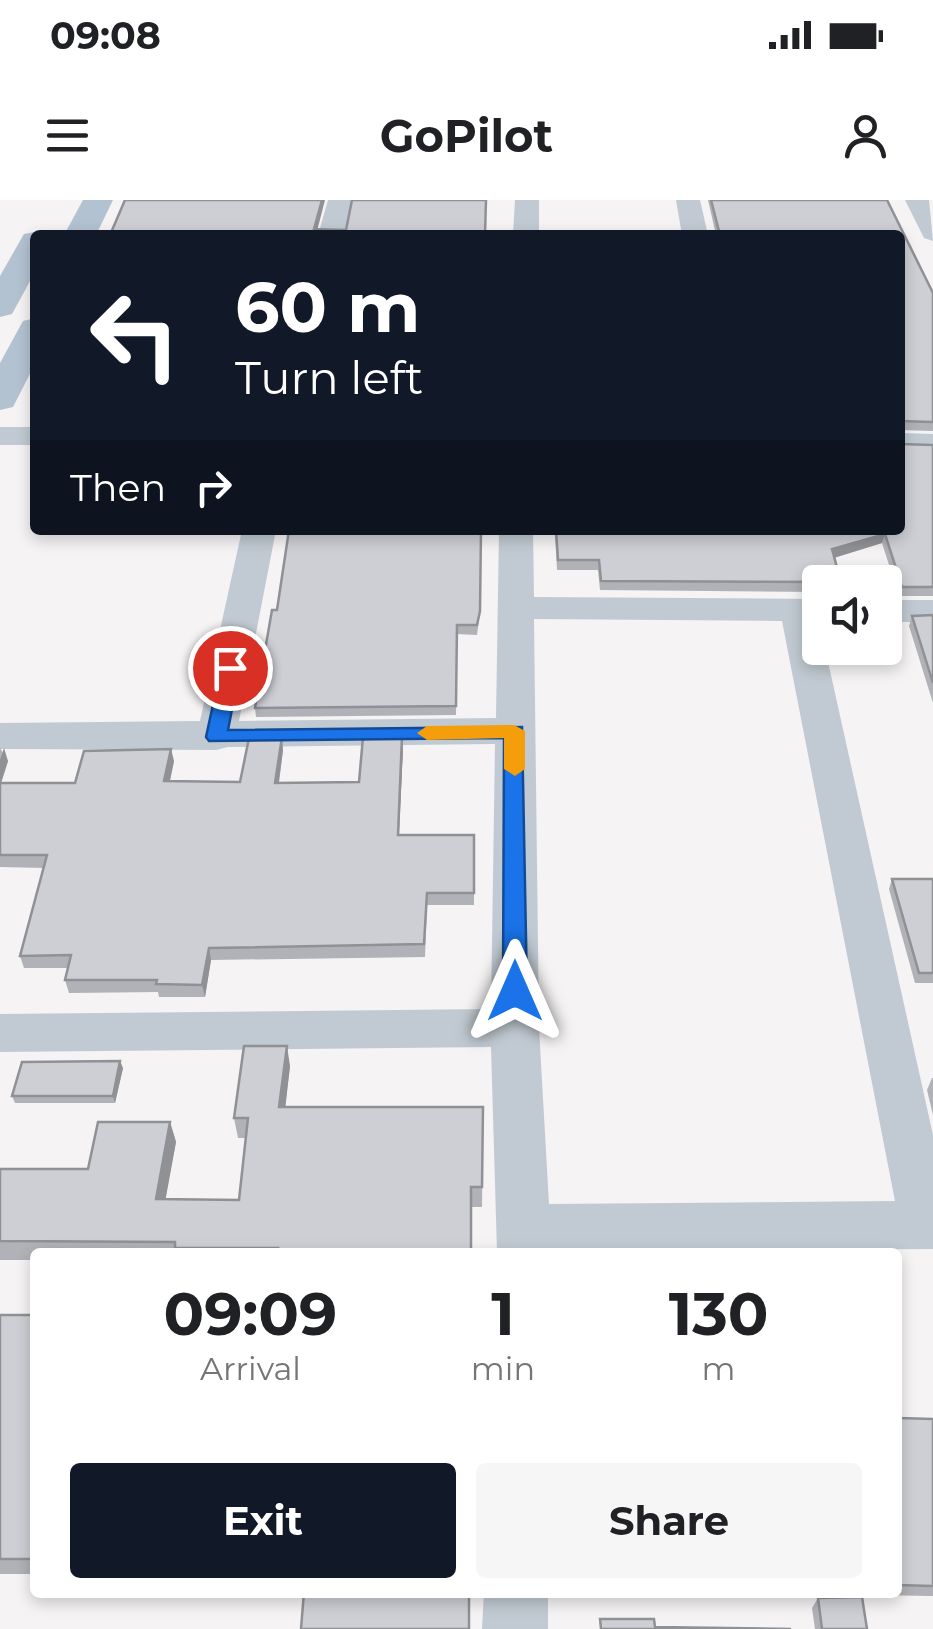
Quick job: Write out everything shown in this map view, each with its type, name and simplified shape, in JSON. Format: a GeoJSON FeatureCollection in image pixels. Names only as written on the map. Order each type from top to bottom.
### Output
{"type":"FeatureCollection","features":[{"type":"Feature","properties":{"kind":"main road"},"geometry":{"type":"LineString","coordinates":[[83,230],[98,200]]}},
{"type":"Feature","properties":{"kind":"main road"},"geometry":{"type":"LineString","coordinates":[[0,307],[30,250]]}},
{"type":"Feature","properties":{"kind":"main road"},"geometry":{"type":"LineString","coordinates":[[0,399],[30,338]]}},
{"type":"Feature","properties":{"kind":"street"},"geometry":{"type":"LineString","coordinates":[[332,230],[340,200]]}},
{"type":"Feature","properties":{"kind":"street"},"geometry":{"type":"LineString","coordinates":[[526,230],[527,200]]}},
{"type":"Feature","properties":{"kind":"street"},"geometry":{"type":"LineString","coordinates":[[688,200],[694,230]]}},
{"type":"Feature","properties":{"kind":"street"},"geometry":{"type":"LineString","coordinates":[[917,200],[933,233]]}},
{"type":"Feature","properties":{"kind":"street"},"geometry":{"type":"LineString","coordinates":[[0,436],[30,436]]}},
{"type":"Feature","properties":{"kind":"street"},"geometry":{"type":"LineString","coordinates":[[905,442],[933,442]]}},
{"type":"Feature","properties":{"kind":"street"},"geometry":{"type":"LineString","coordinates":[[216,737],[258,535]]}},
{"type":"Feature","properties":{"kind":"street"},"geometry":{"type":"LineString","coordinates":[[516,535],[515,1028],[524,1240],[929,1225],[820,665]]}},
{"type":"Feature","properties":{"kind":"street"},"geometry":{"type":"LineString","coordinates":[[514,608],[802,610]]}},
{"type":"Feature","properties":{"kind":"street"},"geometry":{"type":"LineString","coordinates":[[902,611],[933,611]]}},
{"type":"Feature","properties":{"kind":"street"},"geometry":{"type":"LineString","coordinates":[[0,736],[216,737],[514,731]]}},
{"type":"Feature","properties":{"kind":"street"},"geometry":{"type":"LineString","coordinates":[[0,1033],[515,1028]]}},
{"type":"Feature","properties":{"kind":"street"},"geometry":{"type":"LineString","coordinates":[[516,1598],[516,1629]]}},
{"type":"Feature","properties":{"kind":"building"},"geometry":{"type":"Polygon","coordinates":[[[125,200],[322,200],[314,229],[346,230],[112,230],[125,200]]]}},
{"type":"Feature","properties":{"kind":"building"},"geometry":{"type":"Polygon","coordinates":[[[352,200],[486,200],[485,230],[346,230],[352,200]]]}},
{"type":"Feature","properties":{"kind":"building"},"geometry":{"type":"Polygon","coordinates":[[[711,200],[887,200],[902,230],[719,230],[711,200]]]}},
{"type":"Feature","properties":{"kind":"building"},"geometry":{"type":"Polygon","coordinates":[[[905,236],[933,293],[933,422],[905,421],[905,236]]]}},
{"type":"Feature","properties":{"kind":"building"},"geometry":{"type":"Polygon","coordinates":[[[905,444],[933,445],[933,587],[902,587],[902,565],[895,565],[885,535],[905,535],[905,444]]]}},
{"type":"Feature","properties":{"kind":"building"},"geometry":{"type":"Polygon","coordinates":[[[288,535],[481,535],[477,625],[457,625],[456,706],[255,708],[272,610],[277,610],[288,535]]]}},
{"type":"Feature","properties":{"kind":"building"},"geometry":{"type":"Polygon","coordinates":[[[556,535],[881,535],[832,549],[836,565],[802,565],[802,582],[601,581],[599,560],[558,560],[556,535]]]}},
{"type":"Feature","properties":{"kind":"building"},"geometry":{"type":"Polygon","coordinates":[[[933,615],[933,683],[912,616],[933,615]]]}},
{"type":"Feature","properties":{"kind":"building"},"geometry":{"type":"Polygon","coordinates":[[[402,736],[398,835],[474,835],[474,893],[427,893],[424,944],[209,948],[202,985],[156,984],[157,980],[65,980],[71,955],[20,956],[47,855],[0,855],[0,783],[75,783],[84,751],[171,749],[164,781],[240,782],[249,738],[282,737],[275,783],[359,782],[363,737],[402,736]]]}},
{"type":"Feature","properties":{"kind":"building"},"geometry":{"type":"Polygon","coordinates":[[[892,879],[933,879],[933,973],[919,973],[892,879]]]}},
{"type":"Feature","properties":{"kind":"building"},"geometry":{"type":"Polygon","coordinates":[[[244,1046],[287,1046],[279,1107],[483,1107],[482,1187],[471,1187],[471,1248],[175,1248],[175,1242],[0,1241],[0,1169],[88,1169],[98,1122],[170,1122],[156,1199],[239,1200],[248,1118],[234,1118],[244,1046]]]}},
{"type":"Feature","properties":{"kind":"building"},"geometry":{"type":"Polygon","coordinates":[[[120,1061],[113,1096],[12,1096],[22,1062],[120,1061]]]}},
{"type":"Feature","properties":{"kind":"building"},"geometry":{"type":"Polygon","coordinates":[[[0,1315],[30,1315],[30,1559],[0,1559],[0,1315]]]}},
{"type":"Feature","properties":{"kind":"building"},"geometry":{"type":"Polygon","coordinates":[[[902,1418],[933,1419],[933,1586],[902,1585],[902,1418]]]}},
{"type":"Feature","properties":{"kind":"building"},"geometry":{"type":"Polygon","coordinates":[[[304,1598],[469,1598],[469,1629],[301,1629],[304,1598]]]}},
{"type":"Feature","properties":{"kind":"building"},"geometry":{"type":"Polygon","coordinates":[[[818,1598],[862,1598],[867,1629],[822,1629],[818,1598]]]}},
{"type":"Feature","properties":{"kind":"building"},"geometry":{"type":"Polygon","coordinates":[[[600,1619],[654,1619],[655,1627],[791,1629],[601,1629],[600,1619]]]}},
{"type":"Feature","properties":{"kind":"slow traffic"},"geometry":{"type":"LineString","coordinates":[[427,733],[514,731],[515,769]]}},
{"type":"Feature","properties":{"kind":"route"},"geometry":{"type":"LineString","coordinates":[[230,668],[216,737],[514,731],[515,991]]}}]}
